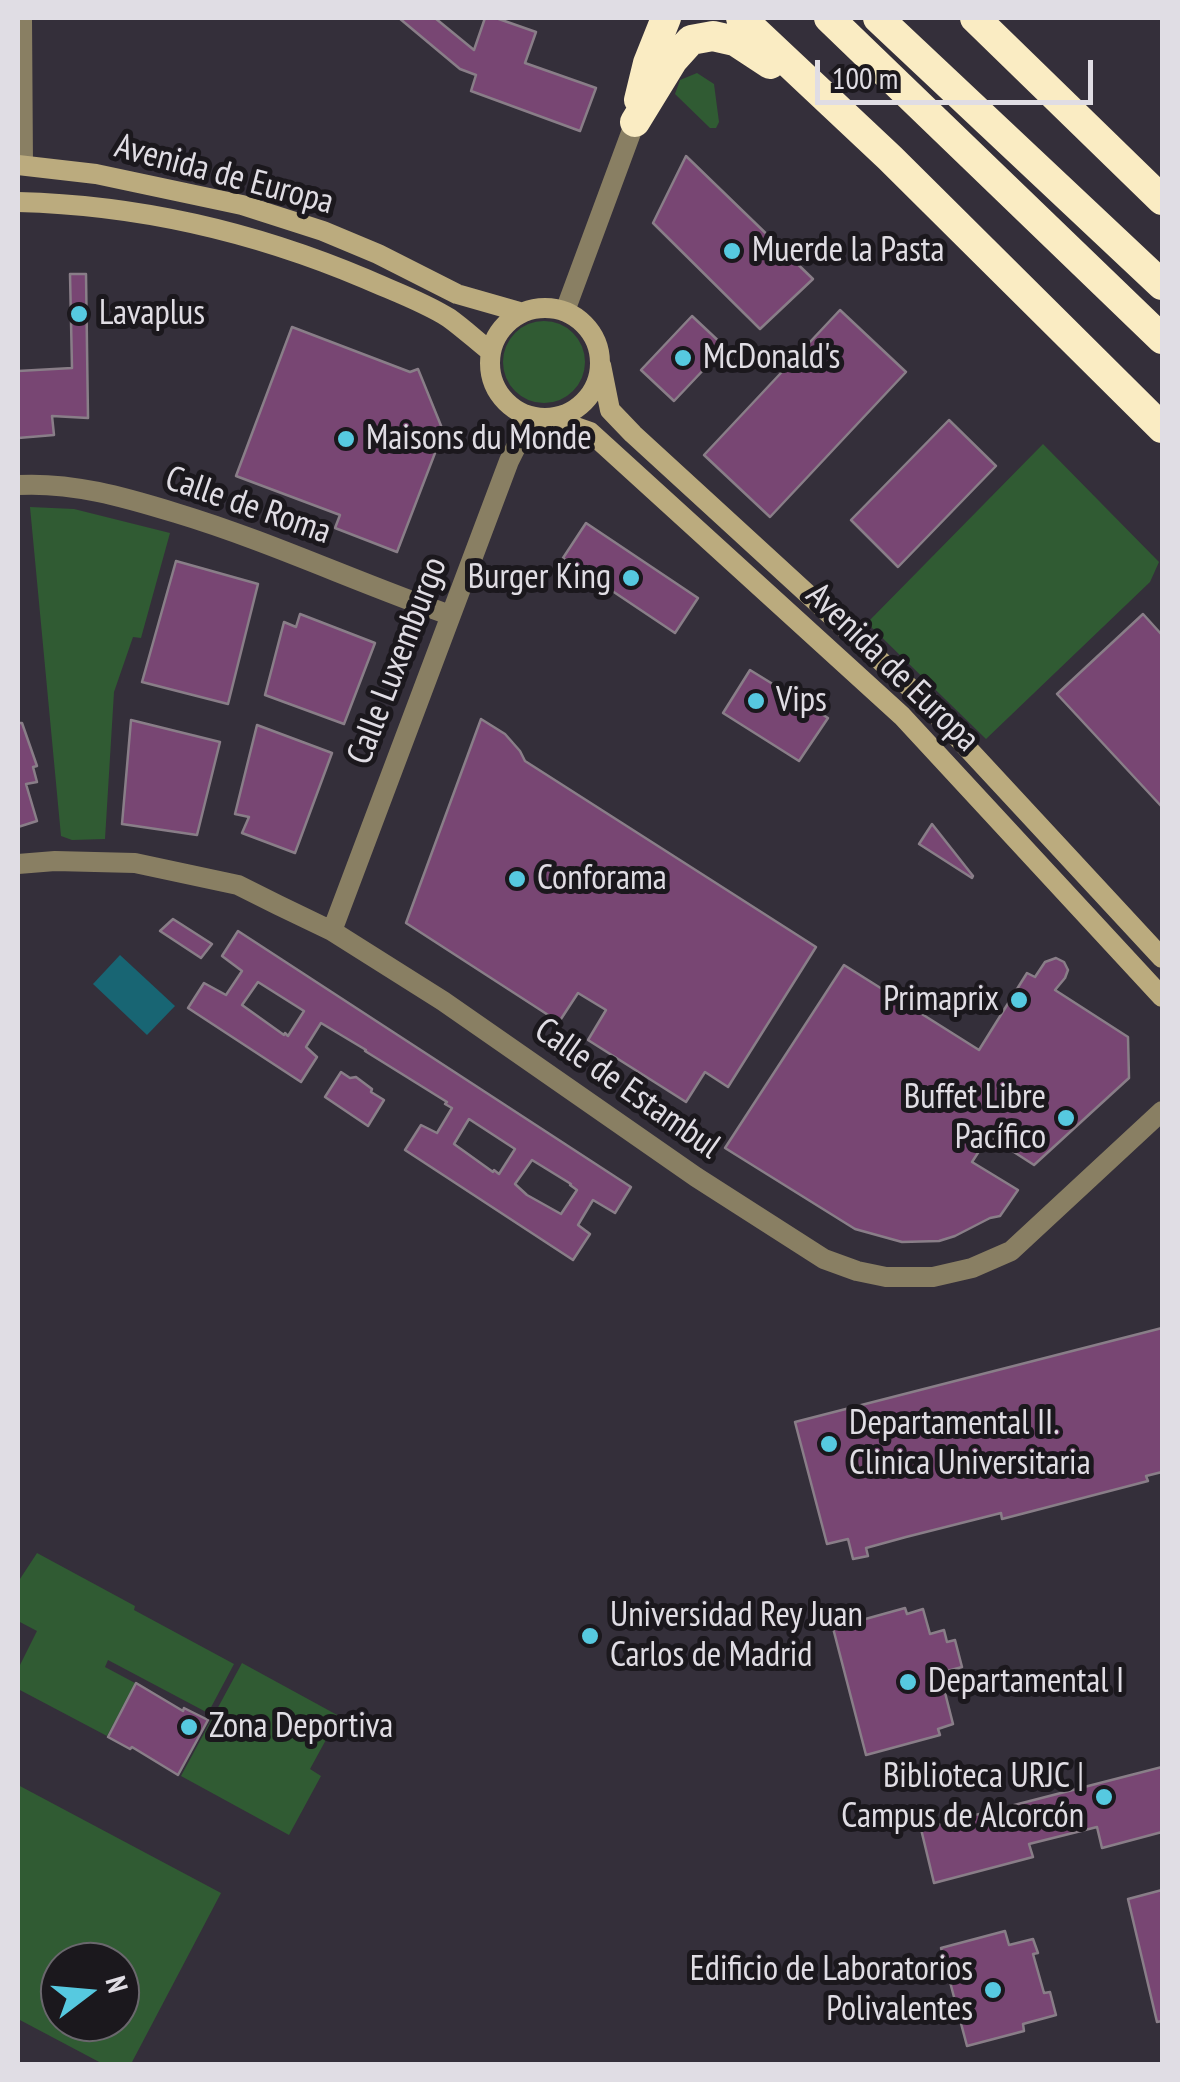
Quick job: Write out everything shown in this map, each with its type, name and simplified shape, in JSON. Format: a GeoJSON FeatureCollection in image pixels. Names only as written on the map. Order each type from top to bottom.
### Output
{"type":"FeatureCollection","features":[{"type":"Feature","properties":{"kind":"highway"},"geometry":{"type":"LineString","coordinates":[[634,122],[648,63],[666,18]]}},
{"type":"Feature","properties":{"kind":"highway"},"geometry":{"type":"LineString","coordinates":[[741,18],[836,106],[1162,428]]}},
{"type":"Feature","properties":{"kind":"highway"},"geometry":{"type":"LineString","coordinates":[[829,18],[1162,340]]}},
{"type":"Feature","properties":{"kind":"highway"},"geometry":{"type":"LineString","coordinates":[[878,18],[1162,284]]}},
{"type":"Feature","properties":{"kind":"highway"},"geometry":{"type":"LineString","coordinates":[[976,18],[1162,200]]}},
{"type":"Feature","properties":{"kind":"highway"},"geometry":{"type":"LineString","coordinates":[[634,122],[691,40],[713,36],[734,41],[836,106]]}},
{"type":"Feature","properties":{"kind":"street"},"geometry":{"type":"LineString","coordinates":[[20,166],[22,18]]}},
{"type":"Feature","properties":{"kind":"street"},"geometry":{"type":"LineString","coordinates":[[648,63],[652,18]]}},
{"type":"Feature","properties":{"kind":"street"},"geometry":{"type":"LineString","coordinates":[[566,311],[634,122]]}},
{"type":"Feature","properties":{"kind":"street","name":"Avenida de Europa"},"geometry":{"type":"LineString","coordinates":[[20,166],[96,174],[255,210],[360,246],[457,294],[520,312]]}},
{"type":"Feature","properties":{"kind":"street","name":"Avenida de Europa"},"geometry":{"type":"LineString","coordinates":[[18,202],[140,212],[224,230],[308,255],[448,318],[491,352]]}},
{"type":"Feature","properties":{"kind":"street"},"geometry":{"type":"LineString","coordinates":[[546,307],[566,311],[592,332],[598,348],[600,365],[590,395],[566,414],[541,417],[516,410],[494,385],[490,368],[491,352],[500,329],[520,312],[546,307]]}},
{"type":"Feature","properties":{"kind":"street","name":"Avenida de Europa"},"geometry":{"type":"LineString","coordinates":[[600,365],[610,410],[632,434],[920,697],[1162,958]]}},
{"type":"Feature","properties":{"kind":"street","name":"Avenida de Europa"},"geometry":{"type":"LineString","coordinates":[[541,417],[590,432],[902,716],[1162,997]]}},
{"type":"Feature","properties":{"kind":"street","name":"Calle Luxemburgo"},"geometry":{"type":"LineString","coordinates":[[332,931],[508,461],[541,417]]}},
{"type":"Feature","properties":{"kind":"street","name":"Calle de Roma"},"geometry":{"type":"LineString","coordinates":[[18,484],[96,491],[149,504],[235,531],[450,615]]}},
{"type":"Feature","properties":{"kind":"street","name":"Calle de Estambul"},"geometry":{"type":"LineString","coordinates":[[18,864],[136,862],[238,885],[332,931],[443,1000],[696,1178],[824,1259],[857,1271],[886,1277],[933,1277],[972,1268],[1010,1251],[1162,1111]]}},
{"type":"Feature","properties":{"kind":"green space"},"geometry":{"type":"Polygon","coordinates":[[[697,73],[714,84],[719,122],[716,128],[710,128],[675,94],[680,80],[697,73]]]}},
{"type":"Feature","properties":{"kind":"green space"},"geometry":{"type":"Polygon","coordinates":[[[544,321],[560,324],[573,333],[582,346],[582,378],[573,391],[560,400],[544,403],[528,400],[515,391],[506,378],[503,362],[506,346],[515,333],[528,324],[544,321]]]}},
{"type":"Feature","properties":{"kind":"green space"},"geometry":{"type":"Polygon","coordinates":[[[1043,444],[1159,562],[1150,582],[986,739],[867,623],[1043,444]]]}},
{"type":"Feature","properties":{"kind":"green space"},"geometry":{"type":"Polygon","coordinates":[[[30,507],[74,509],[170,533],[141,638],[133,637],[114,692],[105,839],[72,840],[61,836],[30,507]]]}},
{"type":"Feature","properties":{"kind":"green space"},"geometry":{"type":"Polygon","coordinates":[[[37,1553],[234,1664],[208,1713],[108,1660],[105,1667],[135,1683],[107,1736],[18,1689],[18,1669],[37,1631],[18,1621],[18,1582],[37,1553]]]}},
{"type":"Feature","properties":{"kind":"green space"},"geometry":{"type":"Polygon","coordinates":[[[242,1663],[339,1716],[310,1769],[321,1776],[289,1835],[181,1776],[242,1663]]]}},
{"type":"Feature","properties":{"kind":"green space"},"geometry":{"type":"Polygon","coordinates":[[[18,1785],[221,1893],[131,2064],[103,2064],[61,2042],[140,2042],[140,1942],[40,1942],[40,2031],[18,2019],[18,1785]]]}},
{"type":"Feature","properties":{"kind":"water"},"geometry":{"type":"Polygon","coordinates":[[[120,955],[175,1006],[147,1035],[93,984],[120,955]]]}},
{"type":"Feature","properties":{"kind":"building"},"geometry":{"type":"Polygon","coordinates":[[[399,18],[435,18],[474,50],[485,18],[536,32],[525,63],[596,88],[580,131],[471,91],[476,75],[460,69],[399,18]]]}},
{"type":"Feature","properties":{"kind":"building","name":"Muerde la Pasta"},"geometry":{"type":"Polygon","coordinates":[[[686,156],[813,279],[760,329],[653,223],[686,156]]]}},
{"type":"Feature","properties":{"kind":"building"},"geometry":{"type":"Polygon","coordinates":[[[70,274],[86,274],[88,418],[52,416],[54,435],[18,438],[18,371],[72,368],[70,274]]]}},
{"type":"Feature","properties":{"kind":"building"},"geometry":{"type":"Polygon","coordinates":[[[840,310],[906,372],[770,517],[704,455],[840,310]]]}},
{"type":"Feature","properties":{"kind":"building","name":"McDonald's"},"geometry":{"type":"Polygon","coordinates":[[[692,316],[725,347],[674,401],[641,370],[692,316]]]}},
{"type":"Feature","properties":{"kind":"building","name":"Maisons du Monde"},"geometry":{"type":"Polygon","coordinates":[[[292,327],[410,372],[418,369],[446,438],[440,440],[397,552],[335,528],[340,515],[236,476],[292,327]]]}},
{"type":"Feature","properties":{"kind":"building"},"geometry":{"type":"Polygon","coordinates":[[[949,420],[996,466],[898,567],[851,520],[949,420]]]}},
{"type":"Feature","properties":{"kind":"building","name":"Burger King"},"geometry":{"type":"Polygon","coordinates":[[[586,523],[698,598],[675,633],[563,558],[586,523]]]}},
{"type":"Feature","properties":{"kind":"building"},"geometry":{"type":"Polygon","coordinates":[[[176,561],[258,584],[228,704],[142,682],[176,561]]]}},
{"type":"Feature","properties":{"kind":"building"},"geometry":{"type":"Polygon","coordinates":[[[300,614],[375,643],[344,724],[265,695],[284,622],[296,627],[300,614]]]}},
{"type":"Feature","properties":{"kind":"building"},"geometry":{"type":"Polygon","coordinates":[[[1143,614],[1162,635],[1162,807],[1057,694],[1143,614]]]}},
{"type":"Feature","properties":{"kind":"building"},"geometry":{"type":"Polygon","coordinates":[[[750,670],[828,718],[799,761],[723,713],[750,670]]]}},
{"type":"Feature","properties":{"kind":"building"},"geometry":{"type":"Polygon","coordinates":[[[481,719],[505,734],[525,761],[816,947],[728,1087],[705,1072],[686,1102],[588,1040],[606,1010],[578,993],[559,1022],[406,923],[481,719]]]}},
{"type":"Feature","properties":{"kind":"building"},"geometry":{"type":"Polygon","coordinates":[[[131,720],[220,742],[197,835],[122,824],[131,720]]]}},
{"type":"Feature","properties":{"kind":"building"},"geometry":{"type":"Polygon","coordinates":[[[18,723],[22,723],[37,766],[33,767],[37,782],[26,784],[37,821],[18,827],[18,723]]]}},
{"type":"Feature","properties":{"kind":"building"},"geometry":{"type":"Polygon","coordinates":[[[257,725],[332,753],[295,853],[242,833],[249,817],[235,814],[257,725]]]}},
{"type":"Feature","properties":{"kind":"building"},"geometry":{"type":"Polygon","coordinates":[[[932,824],[973,876],[972,878],[919,844],[932,824]]]}},
{"type":"Feature","properties":{"kind":"building"},"geometry":{"type":"Polygon","coordinates":[[[173,919],[212,944],[201,958],[160,931],[173,919]]]}},
{"type":"Feature","properties":{"kind":"building"},"geometry":{"type":"Polygon","coordinates":[[[238,931],[631,1187],[615,1213],[593,1200],[578,1225],[590,1234],[573,1260],[405,1150],[421,1125],[437,1133],[452,1108],[447,1102],[321,1023],[306,1047],[317,1057],[301,1082],[188,1008],[204,983],[226,995],[242,971],[222,956],[238,931]],[[258,982],[242,1005],[288,1036],[304,1011],[258,982]],[[469,1119],[454,1144],[499,1174],[515,1149],[469,1119]],[[532,1160],[515,1184],[561,1214],[577,1190],[532,1160]]]}},
{"type":"Feature","properties":{"kind":"building"},"geometry":{"type":"Polygon","coordinates":[[[1056,958],[1068,970],[1055,990],[1128,1037],[1129,1078],[1034,1165],[989,1136],[972,1162],[1018,1190],[1000,1216],[939,1241],[902,1242],[855,1229],[725,1148],[844,965],[979,1050],[1027,973],[1035,977],[1045,962],[1056,958]]]}},
{"type":"Feature","properties":{"kind":"building"},"geometry":{"type":"Polygon","coordinates":[[[341,1072],[356,1077],[384,1100],[368,1126],[325,1097],[341,1072]]]}},
{"type":"Feature","properties":{"kind":"building","name":"Departamental II. Clinica Universitaria"},"geometry":{"type":"Polygon","coordinates":[[[1162,1328],[1162,1472],[1146,1476],[1148,1481],[1002,1519],[1001,1513],[866,1548],[868,1556],[853,1559],[848,1539],[827,1544],[795,1422],[1162,1328]]]}},
{"type":"Feature","properties":{"kind":"building","name":"Departamental I"},"geometry":{"type":"Polygon","coordinates":[[[905,1608],[907,1614],[923,1609],[930,1634],[944,1630],[947,1642],[955,1640],[962,1667],[940,1673],[953,1724],[938,1729],[940,1735],[866,1755],[833,1628],[905,1608]]]}},
{"type":"Feature","properties":{"kind":"building","name":"Zona Deportiva"},"geometry":{"type":"Polygon","coordinates":[[[136,1683],[183,1711],[184,1708],[208,1720],[178,1775],[108,1737],[136,1683]]]}},
{"type":"Feature","properties":{"kind":"building","name":"Biblioteca URJC | Campus de Alcorcón"},"geometry":{"type":"Polygon","coordinates":[[[1162,1767],[1162,1832],[1102,1848],[1097,1827],[1029,1844],[1033,1857],[934,1883],[921,1829],[1162,1767]]]}},
{"type":"Feature","properties":{"kind":"building"},"geometry":{"type":"Polygon","coordinates":[[[1162,1890],[1162,2021],[1157,2022],[1128,1899],[1162,1890]]]}},
{"type":"Feature","properties":{"kind":"building","name":"Edificio de Laboratorios Polivalentes"},"geometry":{"type":"Polygon","coordinates":[[[1005,1931],[1009,1945],[1033,1939],[1044,1993],[1050,1992],[1056,2015],[1023,2024],[1024,2031],[967,2046],[941,1948],[1005,1931]]]}},
{"type":"Feature","properties":{"kind":"place","name":"Muerde la Pasta"},"geometry":{"type":"Point","coordinates":[732,251]}},
{"type":"Feature","properties":{"kind":"place","name":"Lavaplus"},"geometry":{"type":"Point","coordinates":[79,314]}},
{"type":"Feature","properties":{"kind":"place","name":"McDonald's"},"geometry":{"type":"Point","coordinates":[683,358]}},
{"type":"Feature","properties":{"kind":"place","name":"Maisons du Monde"},"geometry":{"type":"Point","coordinates":[346,439]}},
{"type":"Feature","properties":{"kind":"place","name":"Burger King"},"geometry":{"type":"Point","coordinates":[631,578]}},
{"type":"Feature","properties":{"kind":"place","name":"Vips"},"geometry":{"type":"Point","coordinates":[756,701]}},
{"type":"Feature","properties":{"kind":"place","name":"Conforama"},"geometry":{"type":"Point","coordinates":[517,879]}},
{"type":"Feature","properties":{"kind":"place","name":"Primaprix"},"geometry":{"type":"Point","coordinates":[1019,1000]}},
{"type":"Feature","properties":{"kind":"place","name":"Buffet Libre Pacífico"},"geometry":{"type":"Point","coordinates":[1066,1118]}},
{"type":"Feature","properties":{"kind":"place","name":"Departamental II. Clinica Universitaria"},"geometry":{"type":"Point","coordinates":[829,1444]}},
{"type":"Feature","properties":{"kind":"place","name":"Universidad Rey Juan Carlos de Madrid"},"geometry":{"type":"Point","coordinates":[590,1636]}},
{"type":"Feature","properties":{"kind":"place","name":"Departamental I"},"geometry":{"type":"Point","coordinates":[908,1682]}},
{"type":"Feature","properties":{"kind":"place","name":"Zona Deportiva"},"geometry":{"type":"Point","coordinates":[189,1727]}},
{"type":"Feature","properties":{"kind":"place","name":"Biblioteca URJC | Campus de Alcorcón"},"geometry":{"type":"Point","coordinates":[1104,1797]}},
{"type":"Feature","properties":{"kind":"place","name":"Edificio de Laboratorios Polivalentes"},"geometry":{"type":"Point","coordinates":[993,1990]}}]}
